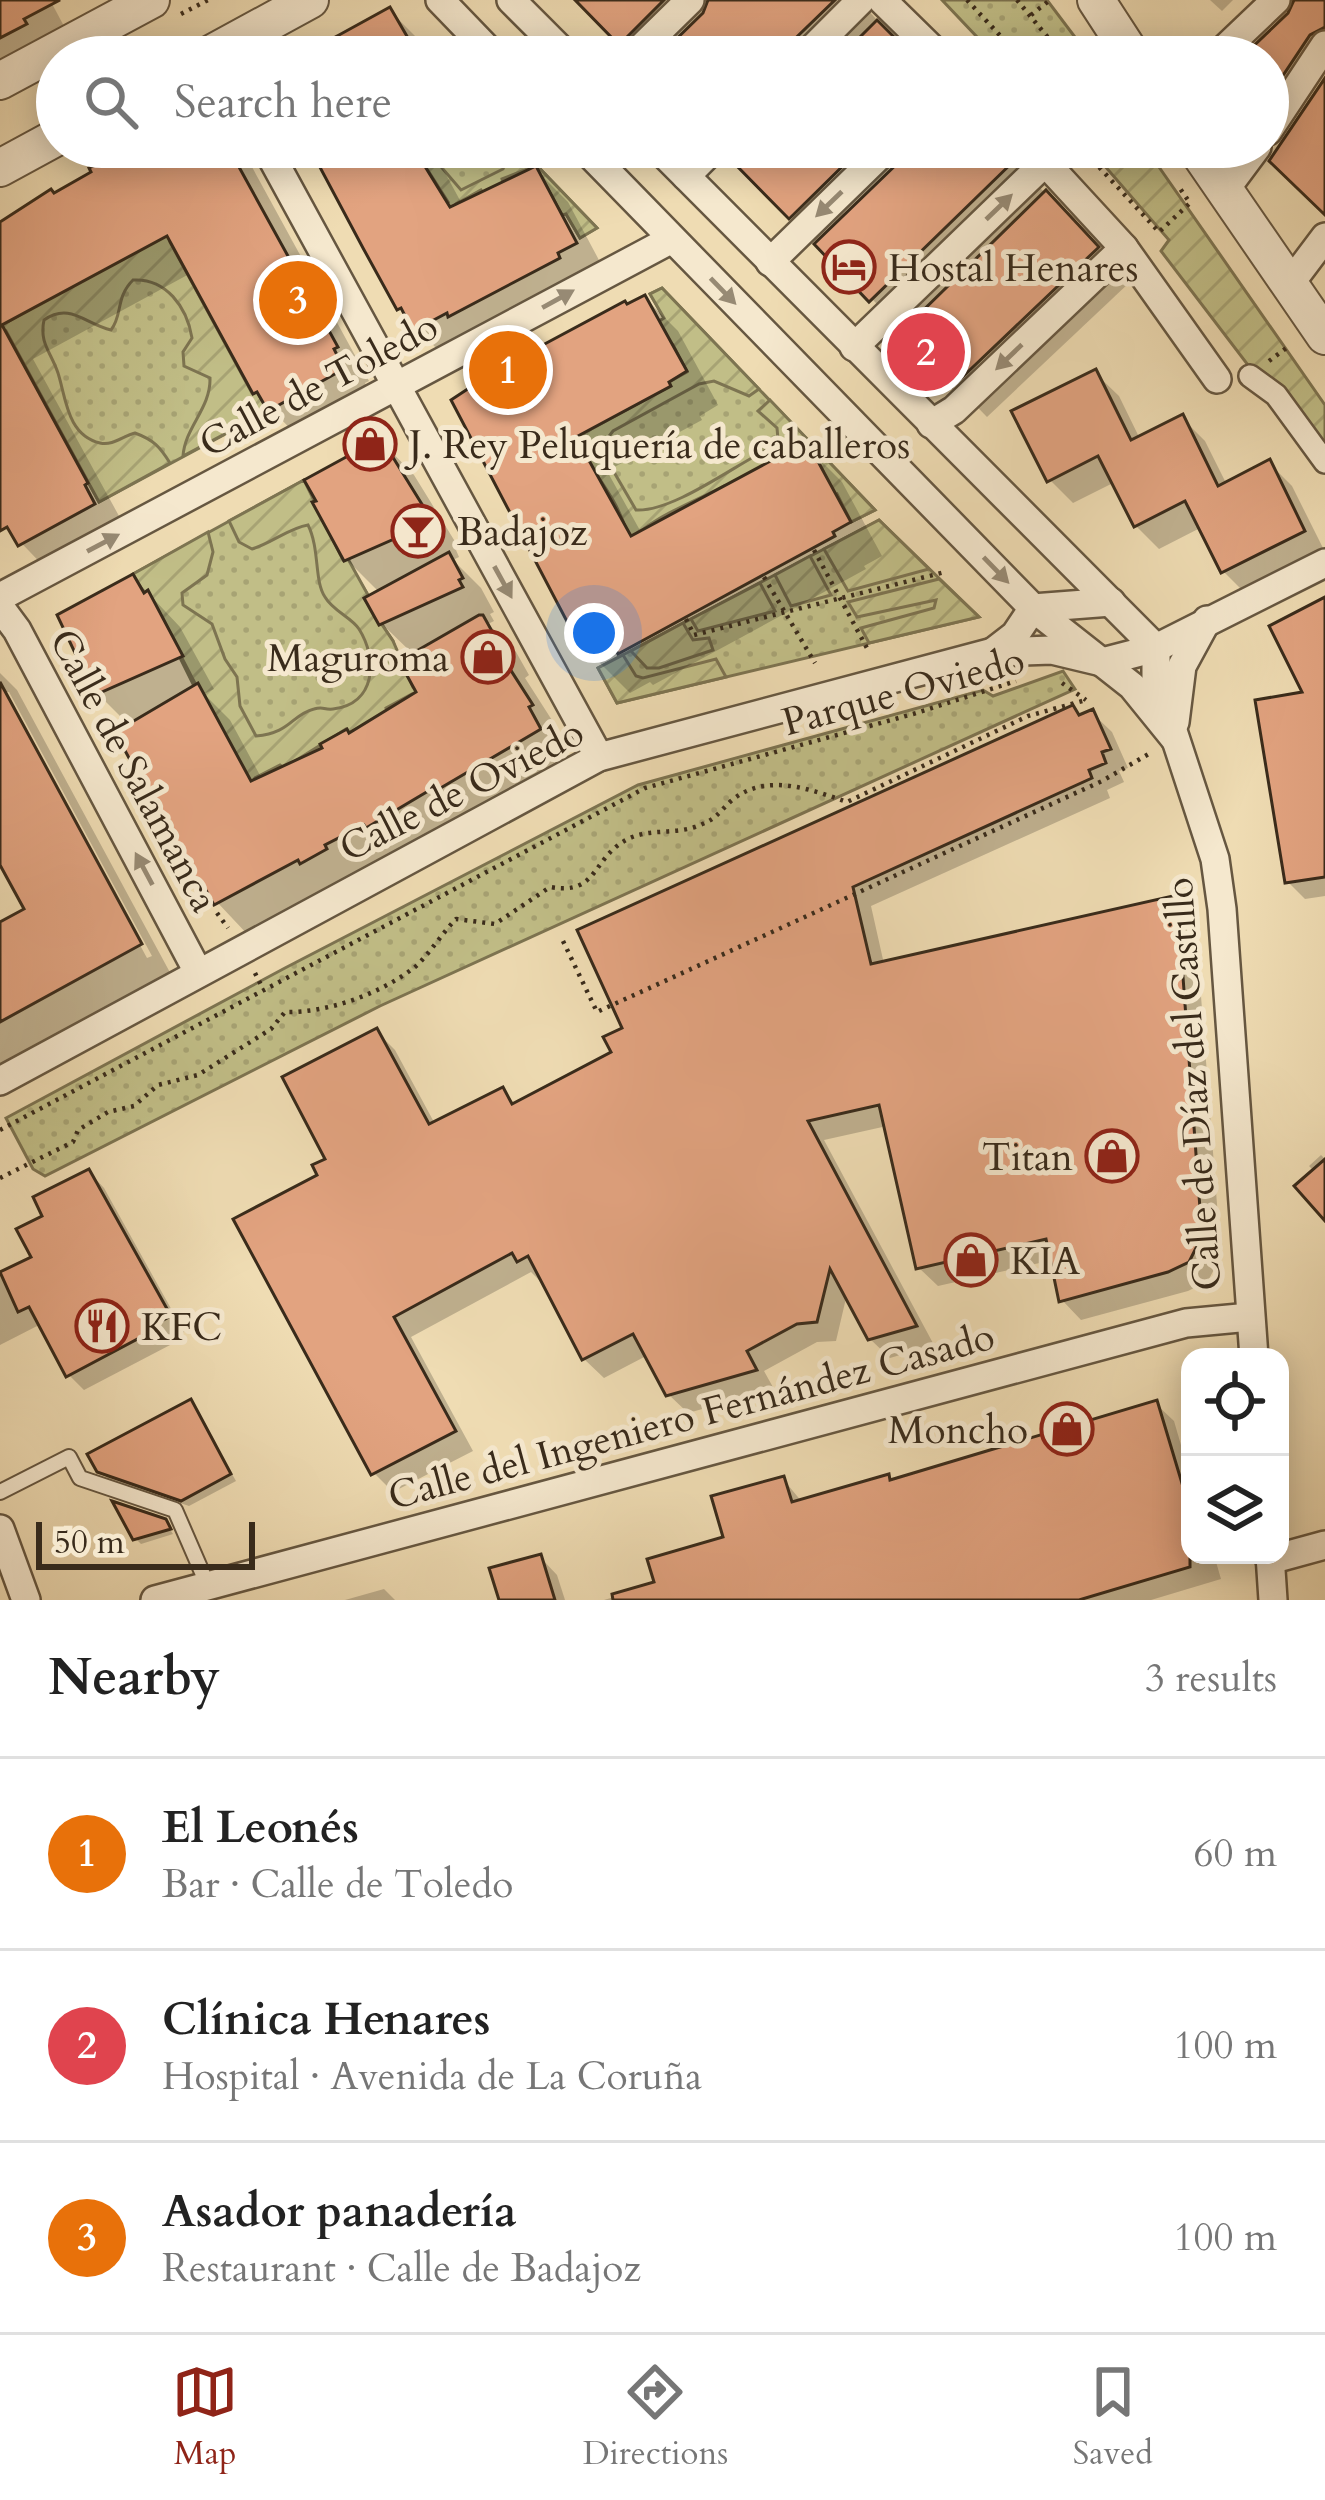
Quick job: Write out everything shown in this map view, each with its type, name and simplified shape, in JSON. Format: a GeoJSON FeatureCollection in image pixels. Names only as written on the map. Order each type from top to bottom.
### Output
{"type":"FeatureCollection","features":[{"type":"Feature","properties":{"kind":"street"},"geometry":{"type":"LineString","coordinates":[[246,36],[310,0]]}},
{"type":"Feature","properties":{"kind":"street"},"geometry":{"type":"LineString","coordinates":[[440,0],[475,36]]}},
{"type":"Feature","properties":{"kind":"street"},"geometry":{"type":"LineString","coordinates":[[654,36],[691,0]]}},
{"type":"Feature","properties":{"kind":"street"},"geometry":{"type":"LineString","coordinates":[[825,36],[861,0]]}},
{"type":"Feature","properties":{"kind":"street"},"geometry":{"type":"LineString","coordinates":[[882,0],[919,36]]}},
{"type":"Feature","properties":{"kind":"street"},"geometry":{"type":"LineString","coordinates":[[1096,0],[1119,36]]}},
{"type":"Feature","properties":{"kind":"street"},"geometry":{"type":"LineString","coordinates":[[1238,36],[1276,0]]}},
{"type":"Feature","properties":{"kind":"street"},"geometry":{"type":"LineString","coordinates":[[514,1],[548,36]]}},
{"type":"Feature","properties":{"kind":"street"},"geometry":{"type":"LineString","coordinates":[[80,36],[139,3]]}},
{"type":"Feature","properties":{"kind":"street"},"geometry":{"type":"LineString","coordinates":[[1289,99],[1325,45]]}},
{"type":"Feature","properties":{"kind":"street"},"geometry":{"type":"LineString","coordinates":[[0,81],[36,61]]}},
{"type":"Feature","properties":{"kind":"street"},"geometry":{"type":"LineString","coordinates":[[0,168],[36,148]]}},
{"type":"Feature","properties":{"kind":"street"},"geometry":{"type":"LineString","coordinates":[[277,168],[598,757]]}},
{"type":"Feature","properties":{"kind":"street","name":"Calle de Díaz del Castillo"},"geometry":{"type":"LineString","coordinates":[[603,168],[1033,608],[1132,686],[1174,739]]}},
{"type":"Feature","properties":{"kind":"street"},"geometry":{"type":"LineString","coordinates":[[678,168],[1156,648]]}},
{"type":"Feature","properties":{"kind":"street"},"geometry":{"type":"LineString","coordinates":[[686,176],[694,168]]}},
{"type":"Feature","properties":{"kind":"street"},"geometry":{"type":"LineString","coordinates":[[770,262],[866,168]]}},
{"type":"Feature","properties":{"kind":"street"},"geometry":{"type":"LineString","coordinates":[[854,347],[1030,168]]}},
{"type":"Feature","properties":{"kind":"street"},"geometry":{"type":"LineString","coordinates":[[1059,168],[1124,248],[1217,379]]}},
{"type":"Feature","properties":{"kind":"street"},"geometry":{"type":"LineString","coordinates":[[1210,168],[1325,336]]}},
{"type":"Feature","properties":{"kind":"street"},"geometry":{"type":"LineString","coordinates":[[1225,190],[1241,168]]}},
{"type":"Feature","properties":{"kind":"street"},"geometry":{"type":"LineString","coordinates":[[1289,285],[1325,237]]}},
{"type":"Feature","properties":{"kind":"street","name":"Calle de Toledo"},"geometry":{"type":"LineString","coordinates":[[0,598],[672,239]]}},
{"type":"Feature","properties":{"kind":"street"},"geometry":{"type":"LineString","coordinates":[[931,424],[954,410],[1124,248]]}},
{"type":"Feature","properties":{"kind":"street"},"geometry":{"type":"LineString","coordinates":[[1250,376],[1276,395],[1325,462]]}},
{"type":"Feature","properties":{"kind":"street","name":"Calle de Oviedo"},"geometry":{"type":"LineString","coordinates":[[0,1081],[598,757],[993,652],[1052,650],[1102,662],[1156,648],[1325,562]]}},
{"type":"Feature","properties":{"kind":"street"},"geometry":{"type":"LineString","coordinates":[[993,652],[1015,634],[1033,608],[1111,602]]}},
{"type":"Feature","properties":{"kind":"street","name":"Calle de Salamanca"},"geometry":{"type":"LineString","coordinates":[[0,607],[198,972]]}},
{"type":"Feature","properties":{"kind":"street","name":"Calle de Díaz del Castillo"},"geometry":{"type":"LineString","coordinates":[[1174,739],[1182,666],[1207,620]]}},
{"type":"Feature","properties":{"kind":"street","name":"Calle de Díaz del Castillo"},"geometry":{"type":"LineString","coordinates":[[1156,648],[1156,679],[1215,859],[1222,909],[1253,1348]]}},
{"type":"Feature","properties":{"kind":"street","name":"Calle del Ingeniero Fernández Casado"},"geometry":{"type":"LineString","coordinates":[[155,1600],[1186,1323],[1250,1317]]}},
{"type":"Feature","properties":{"kind":"street"},"geometry":{"type":"LineString","coordinates":[[0,1529],[26,1600]]}},
{"type":"Feature","properties":{"kind":"street"},"geometry":{"type":"LineString","coordinates":[[1289,1553],[1325,1545]]}},
{"type":"Feature","properties":{"kind":"street"},"geometry":{"type":"LineString","coordinates":[[1270,1564],[1273,1600]]}},
{"type":"Feature","properties":{"kind":"lane"},"geometry":{"type":"LineString","coordinates":[[0,1492],[69,1456],[80,1478],[175,1510],[208,1586]]}},
{"type":"Feature","properties":{"kind":"path"},"geometry":{"type":"LineString","coordinates":[[967,0],[1000,36]]}},
{"type":"Feature","properties":{"kind":"path"},"geometry":{"type":"LineString","coordinates":[[1017,0],[1047,36]]}},
{"type":"Feature","properties":{"kind":"path"},"geometry":{"type":"LineString","coordinates":[[1030,16],[1050,0]]}},
{"type":"Feature","properties":{"kind":"path"},"geometry":{"type":"LineString","coordinates":[[1098,168],[1159,232],[1190,203]]}},
{"type":"Feature","properties":{"kind":"path"},"geometry":{"type":"LineString","coordinates":[[814,550],[868,650]]}},
{"type":"Feature","properties":{"kind":"path"},"geometry":{"type":"LineString","coordinates":[[686,619],[694,635],[945,572]]}},
{"type":"Feature","properties":{"kind":"path"},"geometry":{"type":"LineString","coordinates":[[764,577],[815,664]]}},
{"type":"Feature","properties":{"kind":"path","name":"Parque Oviedo"},"geometry":{"type":"LineString","coordinates":[[0,1130],[645,788],[913,715],[1027,676]]}},
{"type":"Feature","properties":{"kind":"path","name":"Parque Oviedo"},"geometry":{"type":"LineString","coordinates":[[0,1178],[73,1142],[77,1130],[108,1112],[118,1113],[147,1099],[158,1085],[198,1075],[271,1029],[285,1012],[328,1011],[415,969],[456,920],[495,924],[538,892],[550,887],[572,891],[589,882],[603,858],[631,838],[691,829],[723,815],[730,802],[758,787],[783,784],[847,802],[1028,716],[1086,700],[1060,682]]}},
{"type":"Feature","properties":{"kind":"path"},"geometry":{"type":"LineString","coordinates":[[563,941],[597,1012],[1102,782],[1148,756]]}},
{"type":"Feature","properties":{"kind":"shaded area"},"geometry":{"type":"Polygon","coordinates":[[[942,0],[1047,0],[1074,36],[976,36],[942,0]]]}},
{"type":"Feature","properties":{"kind":"shaded area"},"geometry":{"type":"Polygon","coordinates":[[[426,168],[530,168],[502,179],[503,183],[484,194],[481,190],[455,205],[444,204],[448,202],[426,168]]]}},
{"type":"Feature","properties":{"kind":"shaded area"},"geometry":{"type":"Polygon","coordinates":[[[426,168],[442,168],[461,190],[503,168],[530,168],[502,179],[503,183],[484,194],[481,190],[449,213],[444,204],[448,202],[426,168]]]}},
{"type":"Feature","properties":{"kind":"shaded area"},"geometry":{"type":"Polygon","coordinates":[[[536,168],[597,228],[580,238],[566,214],[562,215],[536,168]]]}},
{"type":"Feature","properties":{"kind":"shaded area"},"geometry":{"type":"Polygon","coordinates":[[[536,168],[597,228],[580,238],[566,214],[562,215],[536,168]]]}},
{"type":"Feature","properties":{"kind":"shaded area"},"geometry":{"type":"Polygon","coordinates":[[[1106,168],[1160,168],[1325,405],[1325,466],[1161,251],[1169,240],[1106,168]]]}},
{"type":"Feature","properties":{"kind":"shaded area"},"geometry":{"type":"Polygon","coordinates":[[[169,230],[170,242],[252,393],[257,392],[268,411],[183,456],[210,378],[184,366],[183,352],[192,338],[173,297],[155,284],[133,280],[111,330],[70,314],[53,315],[44,320],[44,341],[74,424],[89,439],[105,444],[135,433],[156,445],[170,463],[99,502],[6,331],[1,332],[0,321],[9,321],[169,230]]]}},
{"type":"Feature","properties":{"kind":"shaded area"},"geometry":{"type":"Polygon","coordinates":[[[170,241],[252,393],[257,392],[268,411],[99,502],[6,331],[1,332],[0,321],[9,321],[97,273],[170,241]]]}},
{"type":"Feature","properties":{"kind":"shaded area"},"geometry":{"type":"Polygon","coordinates":[[[662,288],[875,510],[851,522],[837,494],[828,498],[823,471],[809,445],[791,455],[788,451],[727,490],[724,486],[636,533],[628,531],[581,434],[687,372],[673,345],[652,326],[664,318],[650,294],[662,288]]]}},
{"type":"Feature","properties":{"kind":"shaded area"},"geometry":{"type":"Polygon","coordinates":[[[662,288],[759,389],[749,396],[714,381],[699,384],[613,431],[600,448],[636,510],[686,495],[772,447],[778,439],[777,428],[758,411],[770,400],[875,510],[851,522],[837,494],[828,498],[823,471],[809,445],[791,455],[788,451],[727,490],[724,486],[673,511],[629,543],[613,501],[570,436],[670,386],[669,382],[687,372],[673,345],[652,326],[664,318],[650,294],[662,288]]]}},
{"type":"Feature","properties":{"kind":"shaded area"},"geometry":{"type":"Polygon","coordinates":[[[304,480],[316,501],[312,503],[368,595],[364,598],[393,641],[413,694],[349,733],[346,729],[321,743],[322,748],[255,779],[195,688],[147,591],[133,574],[304,480]]]}},
{"type":"Feature","properties":{"kind":"shaded area"},"geometry":{"type":"Polygon","coordinates":[[[304,480],[343,560],[348,559],[368,595],[364,598],[393,641],[413,687],[421,693],[386,708],[387,712],[349,733],[346,729],[284,768],[280,765],[255,778],[249,787],[147,591],[133,574],[208,532],[213,552],[207,575],[182,593],[183,605],[212,624],[237,677],[240,706],[256,736],[284,728],[314,709],[333,709],[358,699],[369,678],[369,653],[359,629],[325,597],[308,525],[252,549],[239,542],[229,521],[304,480]]]}},
{"type":"Feature","properties":{"kind":"shaded area"},"geometry":{"type":"Polygon","coordinates":[[[879,520],[979,617],[617,703],[598,668],[879,520]]]}},
{"type":"Feature","properties":{"kind":"shaded area"},"geometry":{"type":"Polygon","coordinates":[[[879,520],[929,569],[848,591],[824,549],[879,520]]]}},
{"type":"Feature","properties":{"kind":"shaded area"},"geometry":{"type":"Polygon","coordinates":[[[810,556],[831,595],[791,606],[775,575],[810,556]]]}},
{"type":"Feature","properties":{"kind":"shaded area"},"geometry":{"type":"Polygon","coordinates":[[[939,579],[979,617],[869,643],[861,628],[934,608],[936,600],[857,617],[848,602],[939,579]]]}},
{"type":"Feature","properties":{"kind":"shaded area"},"geometry":{"type":"Polygon","coordinates":[[[760,583],[775,611],[698,631],[691,619],[760,583]]]}},
{"type":"Feature","properties":{"kind":"shaded area"},"geometry":{"type":"Polygon","coordinates":[[[683,623],[693,640],[709,638],[713,650],[659,668],[647,668],[631,651],[683,623]]]}},
{"type":"Feature","properties":{"kind":"shaded area"},"geometry":{"type":"Polygon","coordinates":[[[623,655],[636,676],[643,678],[716,659],[726,677],[617,703],[598,668],[623,655]]]}},
{"type":"Feature","properties":{"kind":"shaded area"},"geometry":{"type":"Polygon","coordinates":[[[1063,671],[1075,689],[380,1006],[45,1176],[33,1169],[6,1118],[638,785],[983,690],[993,696],[1063,671]]]}},
{"type":"Feature","properties":{"kind":"building"},"geometry":{"type":"Polygon","coordinates":[[[0,0],[60,0],[0,38],[0,0]]]}},
{"type":"Feature","properties":{"kind":"building"},"geometry":{"type":"Polygon","coordinates":[[[575,0],[664,0],[628,36],[610,36],[575,0]]]}},
{"type":"Feature","properties":{"kind":"building"},"geometry":{"type":"Polygon","coordinates":[[[708,0],[835,0],[798,36],[679,36],[703,13],[708,0]]]}},
{"type":"Feature","properties":{"kind":"building"},"geometry":{"type":"Polygon","coordinates":[[[1294,0],[1325,0],[1325,27],[1310,35],[1289,66],[1289,36],[1264,36],[1288,13],[1294,0]]]}},
{"type":"Feature","properties":{"kind":"building"},"geometry":{"type":"Polygon","coordinates":[[[390,7],[407,36],[337,36],[390,7]]]}},
{"type":"Feature","properties":{"kind":"building"},"geometry":{"type":"Polygon","coordinates":[[[877,20],[893,36],[861,36],[877,20]]]}},
{"type":"Feature","properties":{"kind":"building"},"geometry":{"type":"Polygon","coordinates":[[[1325,78],[1325,215],[1276,168],[1289,168],[1289,131],[1325,78]]]}},
{"type":"Feature","properties":{"kind":"building"},"geometry":{"type":"Polygon","coordinates":[[[89,168],[240,168],[338,347],[334,349],[344,369],[268,411],[257,392],[253,394],[167,236],[2,325],[95,504],[18,546],[7,527],[0,531],[0,222],[51,189],[54,193],[91,172],[89,168]]]}},
{"type":"Feature","properties":{"kind":"building"},"geometry":{"type":"Polygon","coordinates":[[[320,168],[426,168],[450,207],[537,168],[577,243],[558,253],[560,258],[413,331],[320,168]]]}},
{"type":"Feature","properties":{"kind":"building"},"geometry":{"type":"Polygon","coordinates":[[[739,168],[841,168],[789,219],[739,168]]]}},
{"type":"Feature","properties":{"kind":"building"},"geometry":{"type":"Polygon","coordinates":[[[893,168],[1007,168],[869,302],[814,244],[893,168]]]}},
{"type":"Feature","properties":{"kind":"building"},"geometry":{"type":"Polygon","coordinates":[[[1046,190],[1099,247],[952,387],[900,333],[1046,190]]]}},
{"type":"Feature","properties":{"kind":"building"},"geometry":{"type":"Polygon","coordinates":[[[645,295],[687,371],[669,382],[671,386],[576,437],[631,536],[789,451],[791,455],[809,445],[851,522],[833,532],[835,536],[618,654],[616,650],[594,661],[576,629],[572,631],[451,400],[498,369],[625,301],[645,295]]]}},
{"type":"Feature","properties":{"kind":"building"},"geometry":{"type":"Polygon","coordinates":[[[1096,369],[1131,440],[1183,414],[1218,486],[1270,459],[1305,531],[1221,573],[1185,501],[1134,527],[1098,456],[1047,482],[1011,411],[1096,369]]]}},
{"type":"Feature","properties":{"kind":"building"},"geometry":{"type":"Polygon","coordinates":[[[381,438],[428,514],[428,524],[344,561],[304,480],[381,438]]]}},
{"type":"Feature","properties":{"kind":"building"},"geometry":{"type":"Polygon","coordinates":[[[449,552],[463,587],[379,625],[364,598],[449,552]]]}},
{"type":"Feature","properties":{"kind":"building"},"geometry":{"type":"Polygon","coordinates":[[[133,574],[144,593],[148,590],[183,656],[95,695],[57,615],[133,574]]]}},
{"type":"Feature","properties":{"kind":"building"},"geometry":{"type":"Polygon","coordinates":[[[1325,597],[1325,877],[1285,883],[1255,700],[1302,692],[1269,626],[1325,597]]]}},
{"type":"Feature","properties":{"kind":"building"},"geometry":{"type":"Polygon","coordinates":[[[479,615],[533,705],[529,707],[541,729],[432,793],[214,905],[202,883],[198,886],[115,732],[198,683],[251,781],[322,748],[320,744],[347,729],[349,733],[416,692],[399,661],[479,615]]]}},
{"type":"Feature","properties":{"kind":"building"},"geometry":{"type":"Polygon","coordinates":[[[0,682],[142,944],[0,1022],[0,922],[24,909],[0,865],[0,682]]]}},
{"type":"Feature","properties":{"kind":"building"},"geometry":{"type":"Polygon","coordinates":[[[1073,705],[1079,715],[1093,709],[1111,749],[1102,752],[1106,763],[1089,770],[1092,778],[853,887],[871,964],[1177,895],[1202,1236],[1189,1262],[1059,1302],[1046,1239],[916,1269],[879,1105],[808,1121],[917,1326],[868,1340],[830,1269],[817,1322],[797,1324],[747,1351],[757,1370],[666,1396],[633,1334],[582,1360],[528,1256],[517,1262],[512,1253],[394,1317],[456,1431],[371,1475],[233,1219],[317,1175],[312,1165],[325,1159],[282,1077],[377,1028],[429,1124],[503,1087],[512,1104],[611,1052],[603,1037],[622,1028],[577,930],[1073,705]]]}},
{"type":"Feature","properties":{"kind":"building"},"geometry":{"type":"Polygon","coordinates":[[[1325,1159],[1325,1221],[1294,1186],[1325,1159]]]}},
{"type":"Feature","properties":{"kind":"building"},"geometry":{"type":"Polygon","coordinates":[[[89,1169],[171,1316],[156,1324],[158,1328],[66,1377],[29,1307],[18,1312],[0,1272],[31,1257],[16,1229],[42,1216],[33,1197],[89,1169]]]}},
{"type":"Feature","properties":{"kind":"building"},"geometry":{"type":"Polygon","coordinates":[[[191,1399],[231,1474],[181,1501],[97,1472],[87,1454],[191,1399]]]}},
{"type":"Feature","properties":{"kind":"building"},"geometry":{"type":"Polygon","coordinates":[[[1157,1400],[1181,1480],[1181,1564],[1190,1567],[1079,1600],[613,1600],[612,1594],[654,1582],[647,1559],[723,1537],[711,1496],[784,1476],[792,1502],[889,1474],[890,1480],[1157,1400]]]}},
{"type":"Feature","properties":{"kind":"building"},"geometry":{"type":"Polygon","coordinates":[[[112,1501],[166,1519],[171,1529],[133,1540],[112,1501]]]}},
{"type":"Feature","properties":{"kind":"building"},"geometry":{"type":"Polygon","coordinates":[[[541,1554],[555,1600],[499,1600],[489,1568],[541,1554]]]}},
{"type":"Feature","properties":{"kind":"place","name":"Hostal Henares"},"geometry":{"type":"Point","coordinates":[849,267]}},
{"type":"Feature","properties":{"kind":"place","name":"Asador panadería"},"geometry":{"type":"Point","coordinates":[298,300]}},
{"type":"Feature","properties":{"kind":"place","name":"Clínica Henares"},"geometry":{"type":"Point","coordinates":[926,352]}},
{"type":"Feature","properties":{"kind":"place","name":"El Leonés"},"geometry":{"type":"Point","coordinates":[508,370]}},
{"type":"Feature","properties":{"kind":"place","name":"J. Rey Peluquería de caballeros"},"geometry":{"type":"Point","coordinates":[370,444]}},
{"type":"Feature","properties":{"kind":"place","name":"Badajoz"},"geometry":{"type":"Point","coordinates":[418,531]}},
{"type":"Feature","properties":{"kind":"place","name":"Maguroma"},"geometry":{"type":"Point","coordinates":[488,657]}},
{"type":"Feature","properties":{"kind":"place","name":"Titan"},"geometry":{"type":"Point","coordinates":[1112,1156]}},
{"type":"Feature","properties":{"kind":"place","name":"KIA"},"geometry":{"type":"Point","coordinates":[971,1260]}},
{"type":"Feature","properties":{"kind":"place","name":"KFC"},"geometry":{"type":"Point","coordinates":[102,1326]}},
{"type":"Feature","properties":{"kind":"place","name":"Moncho"},"geometry":{"type":"Point","coordinates":[1067,1429]}}]}
